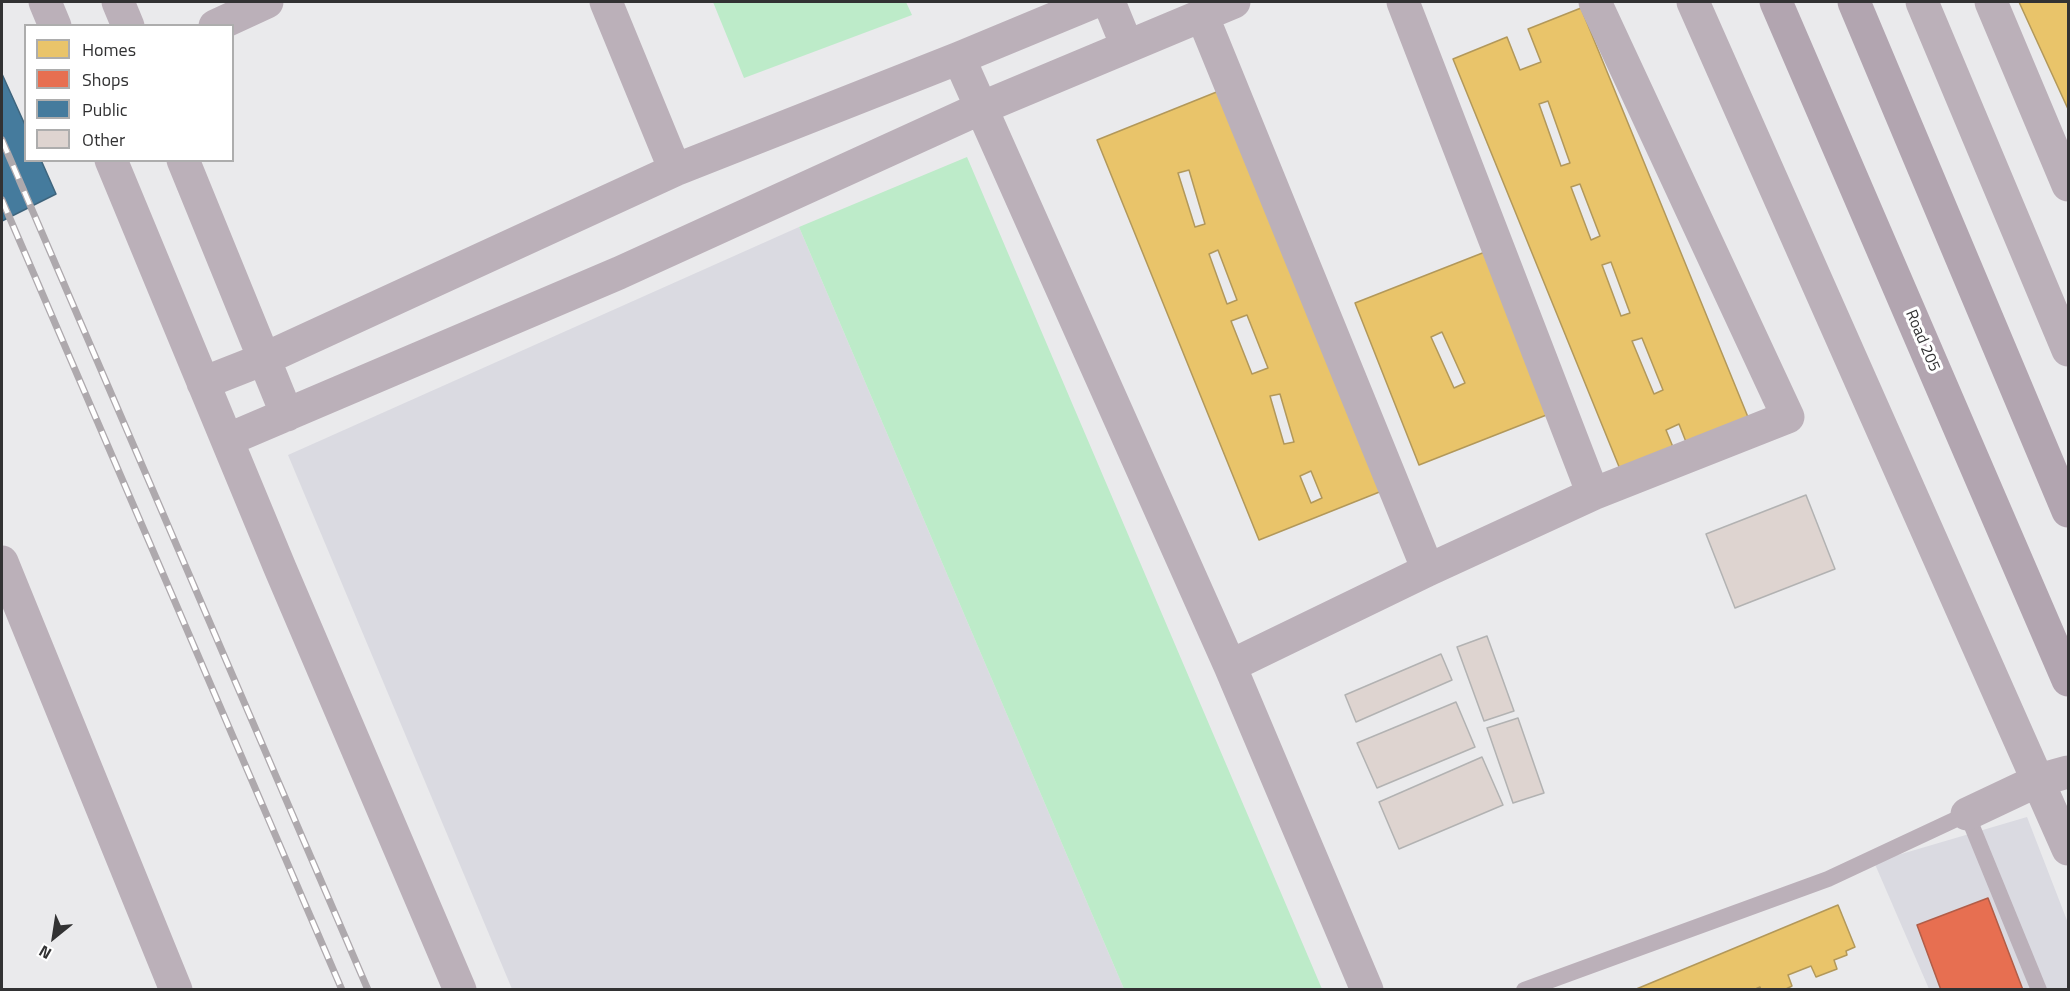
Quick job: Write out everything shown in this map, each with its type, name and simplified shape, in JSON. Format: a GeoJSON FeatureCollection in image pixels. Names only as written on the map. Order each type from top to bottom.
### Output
{"type":"FeatureCollection","features":[{"type":"Feature","properties":{"kind":"main road","name":"Road 205"},"geometry":{"type":"LineString","coordinates":[[1776,2],[2068,680]]}},
{"type":"Feature","properties":{"kind":"main road"},"geometry":{"type":"LineString","coordinates":[[1854,2],[2068,511]]}},
{"type":"Feature","properties":{"kind":"street"},"geometry":{"type":"LineString","coordinates":[[45,2],[54,24]]}},
{"type":"Feature","properties":{"kind":"street"},"geometry":{"type":"LineString","coordinates":[[118,2],[127,24]]}},
{"type":"Feature","properties":{"kind":"street"},"geometry":{"type":"LineString","coordinates":[[219,24],[267,2]]}},
{"type":"Feature","properties":{"kind":"street"},"geometry":{"type":"LineString","coordinates":[[606,2],[675,170]]}},
{"type":"Feature","properties":{"kind":"street"},"geometry":{"type":"LineString","coordinates":[[203,383],[264,359],[675,170],[1094,2]]}},
{"type":"Feature","properties":{"kind":"street"},"geometry":{"type":"LineString","coordinates":[[1108,2],[1127,46]]}},
{"type":"Feature","properties":{"kind":"street"},"geometry":{"type":"LineString","coordinates":[[227,440],[619,273],[981,108],[1234,2]]}},
{"type":"Feature","properties":{"kind":"street"},"geometry":{"type":"LineString","coordinates":[[1403,2],[1593,494]]}},
{"type":"Feature","properties":{"kind":"street"},"geometry":{"type":"LineString","coordinates":[[1230,666],[1428,570],[1593,494],[1788,417],[1595,2]]}},
{"type":"Feature","properties":{"kind":"street"},"geometry":{"type":"LineString","coordinates":[[1693,2],[2054,776],[2068,849]]}},
{"type":"Feature","properties":{"kind":"street"},"geometry":{"type":"LineString","coordinates":[[1922,2],[2068,350]]}},
{"type":"Feature","properties":{"kind":"street"},"geometry":{"type":"LineString","coordinates":[[1990,2],[2068,185]]}},
{"type":"Feature","properties":{"kind":"street"},"geometry":{"type":"LineString","coordinates":[[1202,15],[1428,570]]}},
{"type":"Feature","properties":{"kind":"street"},"geometry":{"type":"LineString","coordinates":[[959,58],[1230,666],[1367,990]]}},
{"type":"Feature","properties":{"kind":"street"},"geometry":{"type":"LineString","coordinates":[[112,162],[460,990]]}},
{"type":"Feature","properties":{"kind":"street"},"geometry":{"type":"LineString","coordinates":[[184,162],[287,416]]}},
{"type":"Feature","properties":{"kind":"street"},"geometry":{"type":"LineString","coordinates":[[2,562],[176,990]]}},
{"type":"Feature","properties":{"kind":"street"},"geometry":{"type":"LineString","coordinates":[[1967,814],[2054,776]]}},
{"type":"Feature","properties":{"kind":"lane"},"geometry":{"type":"LineString","coordinates":[[1524,990],[1828,879],[1967,814],[2040,990]]}},
{"type":"Feature","properties":{"kind":"shaded area"},"geometry":{"type":"Polygon","coordinates":[[[799,227],[1124,989],[512,989],[288,455],[799,227]]]}},
{"type":"Feature","properties":{"kind":"shaded area"},"geometry":{"type":"Polygon","coordinates":[[[2027,817],[2068,923],[2068,989],[1929,989],[1874,862],[2027,817]]]}},
{"type":"Feature","properties":{"kind":"green space"},"geometry":{"type":"Polygon","coordinates":[[[713,2],[906,2],[912,15],[744,78],[713,2]]]}},
{"type":"Feature","properties":{"kind":"green space"},"geometry":{"type":"Polygon","coordinates":[[[967,157],[1322,989],[1124,989],[799,227],[967,157]]]}},
{"type":"Feature","properties":{"kind":"building: Homes"},"geometry":{"type":"Polygon","coordinates":[[[2019,2],[2068,2],[2068,109],[2019,2]]]}},
{"type":"Feature","properties":{"kind":"building: Homes"},"geometry":{"type":"Polygon","coordinates":[[[1581,8],[1750,422],[1688,447],[1679,424],[1666,430],[1675,452],[1622,474],[1453,59],[1507,37],[1520,70],[1541,62],[1528,29],[1581,8]],[[1548,101],[1539,104],[1561,166],[1570,163],[1548,101]],[[1580,184],[1571,187],[1591,240],[1600,236],[1580,184]],[[1611,262],[1602,265],[1621,316],[1630,313],[1611,262]],[[1642,338],[1632,341],[1654,394],[1663,390],[1642,338]]]}},
{"type":"Feature","properties":{"kind":"building: Homes"},"geometry":{"type":"Polygon","coordinates":[[[1224,89],[1387,489],[1259,540],[1097,140],[1224,89]],[[1189,170],[1178,173],[1195,227],[1205,224],[1189,170]],[[1218,250],[1209,254],[1227,304],[1237,300],[1218,250]],[[1247,315],[1231,321],[1252,374],[1268,368],[1247,315]],[[1280,394],[1270,396],[1284,444],[1294,442],[1280,394]],[[1311,471],[1300,476],[1311,503],[1322,498],[1311,471]]]}},
{"type":"Feature","properties":{"kind":"building: Homes"},"geometry":{"type":"Polygon","coordinates":[[[1485,252],[1549,414],[1419,465],[1355,303],[1485,252]],[[1442,332],[1431,337],[1454,388],[1465,383],[1442,332]]]}},
{"type":"Feature","properties":{"kind":"building: Homes"},"geometry":{"type":"Polygon","coordinates":[[[1838,905],[1855,947],[1846,951],[1847,955],[1834,960],[1837,969],[1816,977],[1811,966],[1788,975],[1792,986],[1784,990],[1761,990],[1760,987],[1753,990],[1634,990],[1838,905]]]}},
{"type":"Feature","properties":{"kind":"building: Shops"},"geometry":{"type":"Polygon","coordinates":[[[1988,898],[2023,990],[1941,990],[1917,925],[1988,898]]]}},
{"type":"Feature","properties":{"kind":"building: Public"},"geometry":{"type":"Polygon","coordinates":[[[2,74],[24,123],[24,162],[42,162],[56,194],[2,221],[2,74]]]}},
{"type":"Feature","properties":{"kind":"building: Other"},"geometry":{"type":"Polygon","coordinates":[[[1806,495],[1835,569],[1735,608],[1706,534],[1806,495]]]}},
{"type":"Feature","properties":{"kind":"building: Other"},"geometry":{"type":"Polygon","coordinates":[[[1487,636],[1514,711],[1484,721],[1457,647],[1487,636]]]}},
{"type":"Feature","properties":{"kind":"building: Other"},"geometry":{"type":"Polygon","coordinates":[[[1441,654],[1452,680],[1356,722],[1345,695],[1441,654]]]}},
{"type":"Feature","properties":{"kind":"building: Other"},"geometry":{"type":"Polygon","coordinates":[[[1456,702],[1475,747],[1377,788],[1357,743],[1456,702]]]}},
{"type":"Feature","properties":{"kind":"building: Other"},"geometry":{"type":"Polygon","coordinates":[[[1518,718],[1544,793],[1513,803],[1487,728],[1518,718]]]}},
{"type":"Feature","properties":{"kind":"building: Other"},"geometry":{"type":"Polygon","coordinates":[[[1482,757],[1503,805],[1399,849],[1379,802],[1482,757]]]}},
{"type":"Feature","properties":{"kind":"railway"},"geometry":{"type":"LineString","coordinates":[[2,140],[368,990]]}},
{"type":"Feature","properties":{"kind":"railway"},"geometry":{"type":"LineString","coordinates":[[2,200],[342,990]]}}]}
